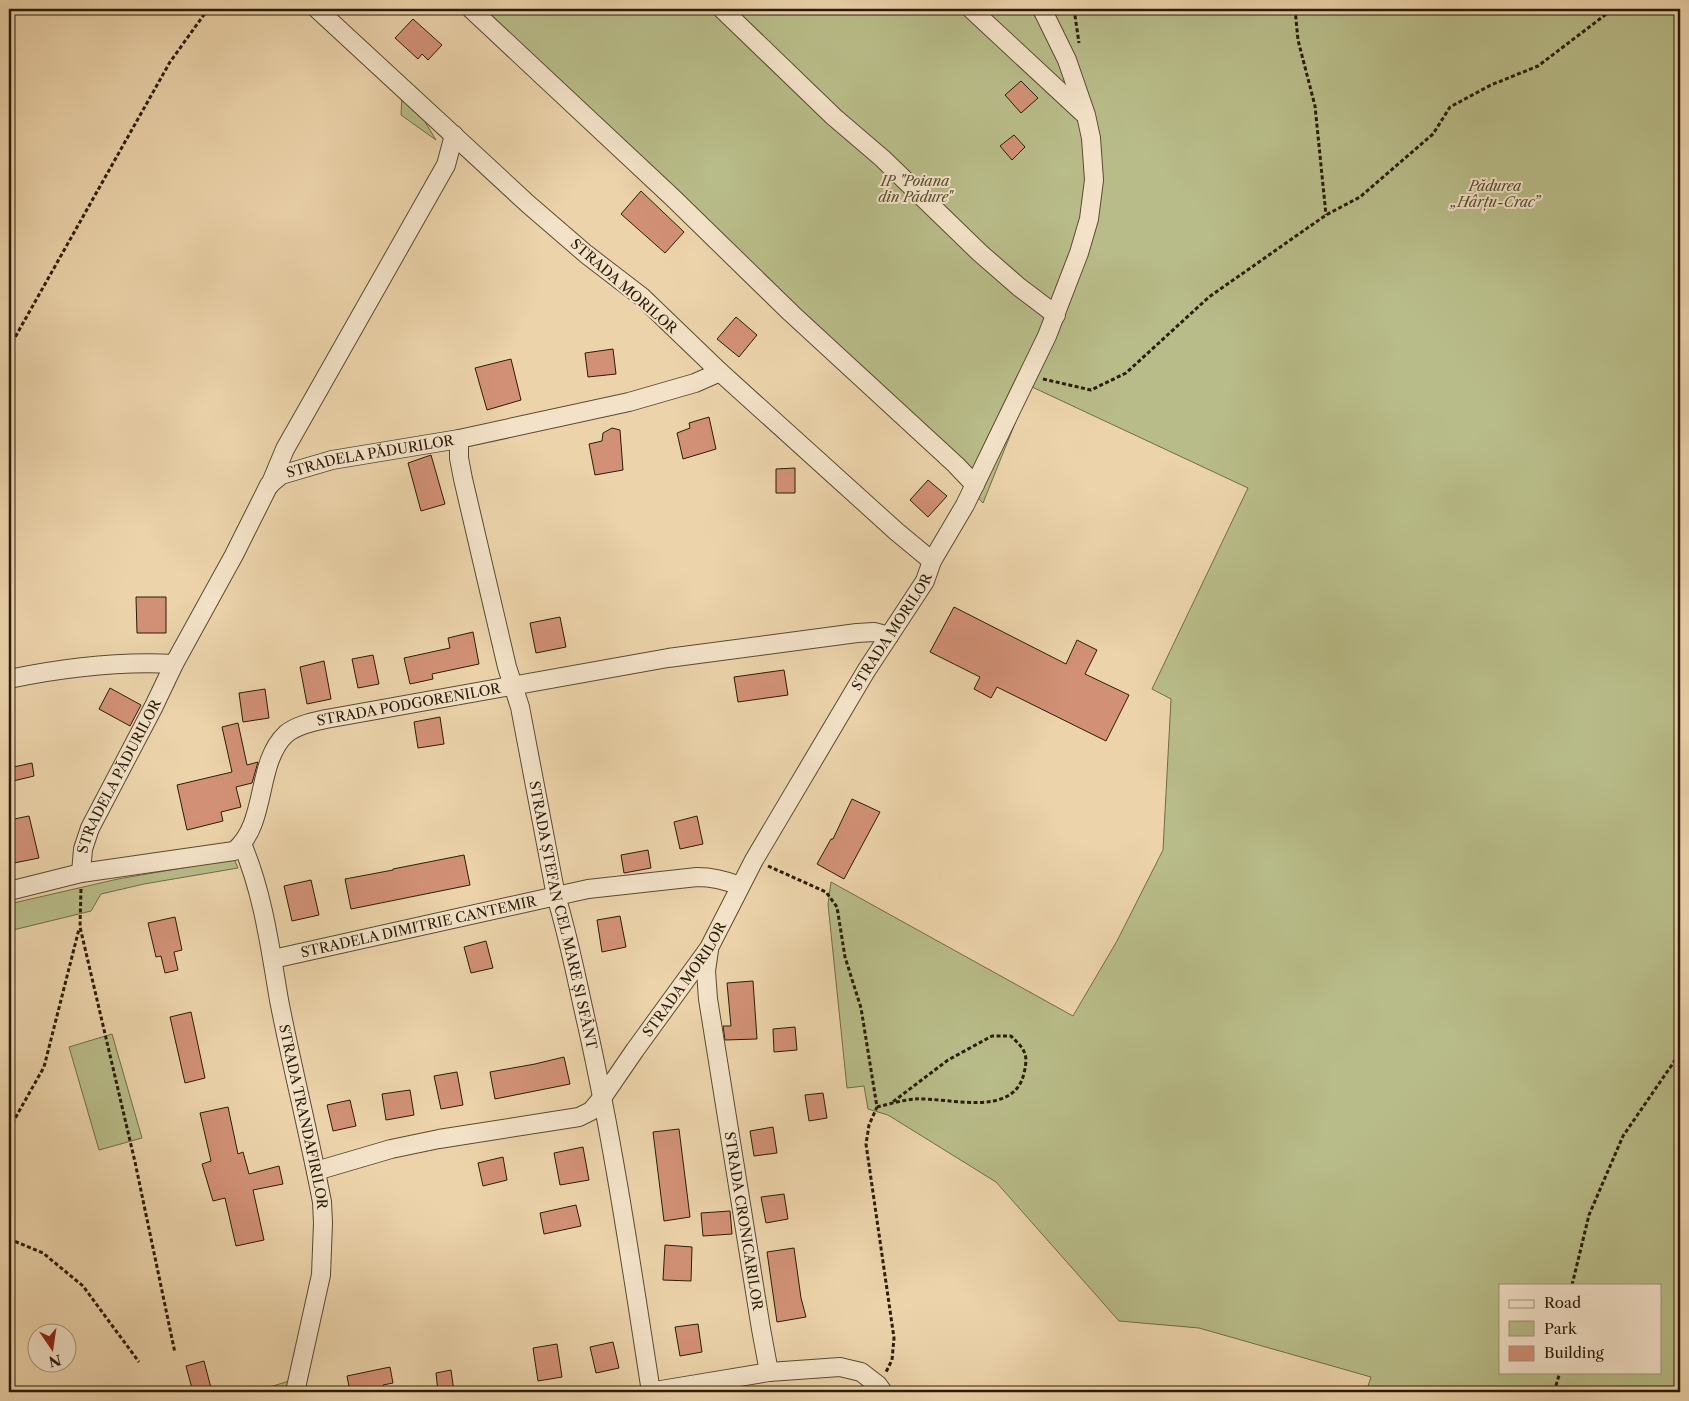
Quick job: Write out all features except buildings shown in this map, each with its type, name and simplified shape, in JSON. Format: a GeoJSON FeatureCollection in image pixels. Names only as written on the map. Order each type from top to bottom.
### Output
{"type":"FeatureCollection","features":[{"type":"Feature","properties":{"kind":"street","name":"STRADA MORILOR"},"geometry":{"type":"LineString","coordinates":[[316,1171],[401,1147],[579,1117],[591,1111],[709,948],[754,860],[866,671],[924,581],[932,561],[897,532],[720,372],[642,298],[586,254],[528,204],[317,9]]}},
{"type":"Feature","properties":{"kind":"street"},"geometry":{"type":"LineString","coordinates":[[471,9],[975,485]]}},
{"type":"Feature","properties":{"kind":"street"},"geometry":{"type":"LineString","coordinates":[[722,9],[834,117],[882,158],[980,252],[1019,287],[1056,315]]}},
{"type":"Feature","properties":{"kind":"street"},"geometry":{"type":"LineString","coordinates":[[971,9],[1086,115]]}},
{"type":"Feature","properties":{"kind":"street"},"geometry":{"type":"LineString","coordinates":[[932,561],[957,520],[975,485],[1056,315],[1079,253],[1090,210],[1094,180],[1091,138],[1086,115],[1067,60],[1042,9]]}},
{"type":"Feature","properties":{"kind":"street"},"geometry":{"type":"LineString","coordinates":[[269,485],[285,449],[446,165],[454,135]]}},
{"type":"Feature","properties":{"kind":"street","name":"STRADELA PĂDURILOR"},"geometry":{"type":"LineString","coordinates":[[81,873],[83,849],[90,828],[269,485],[281,475],[332,460],[459,439],[630,402],[695,383],[720,372]]}},
{"type":"Feature","properties":{"kind":"street","name":"STRADA ȘTEFAN CEL MARE ȘI SFÂNT"},"geometry":{"type":"LineString","coordinates":[[459,439],[459,458],[463,479],[507,666],[520,707],[556,896],[564,922],[602,1098],[650,1392]]}},
{"type":"Feature","properties":{"kind":"street","name":"STRADA PODGORENILOR"},"geometry":{"type":"LineString","coordinates":[[242,844],[250,829],[276,746],[288,733],[305,724],[668,658],[832,636],[874,632],[889,636]]}},
{"type":"Feature","properties":{"kind":"street"},"geometry":{"type":"LineString","coordinates":[[9,679],[34,674],[128,663],[174,664]]}},
{"type":"Feature","properties":{"kind":"street"},"geometry":{"type":"LineString","coordinates":[[9,891],[81,873],[220,854],[234,851],[242,844]]}},
{"type":"Feature","properties":{"kind":"street","name":"STRADA TRANDAFIRILOR"},"geometry":{"type":"LineString","coordinates":[[242,844],[251,865],[273,959],[322,1202],[321,1275],[295,1392]]}},
{"type":"Feature","properties":{"kind":"street","name":"STRADELA DIMITRIE CANTEMIR"},"geometry":{"type":"LineString","coordinates":[[273,959],[588,889],[697,877],[711,877],[740,886]]}},
{"type":"Feature","properties":{"kind":"street","name":"STRADA CRONICARILOR"},"geometry":{"type":"LineString","coordinates":[[709,948],[706,971],[708,999],[769,1372]]}},
{"type":"Feature","properties":{"kind":"street"},"geometry":{"type":"LineString","coordinates":[[650,1392],[769,1372],[840,1367],[861,1372],[880,1389]]}},
{"type":"Feature","properties":{"kind":"path"},"geometry":{"type":"LineString","coordinates":[[9,348],[170,62],[208,9]]}},
{"type":"Feature","properties":{"kind":"path"},"geometry":{"type":"LineString","coordinates":[[1295,9],[1298,40],[1315,106],[1326,215]]}},
{"type":"Feature","properties":{"kind":"path"},"geometry":{"type":"LineString","coordinates":[[1028,376],[1092,390],[1126,373],[1208,298],[1326,215],[1368,191],[1433,134],[1450,108],[1491,86],[1538,66],[1613,9]]}},
{"type":"Feature","properties":{"kind":"path"},"geometry":{"type":"LineString","coordinates":[[754,860],[826,892],[837,907],[845,956],[861,1008],[877,1107],[869,1125],[866,1144],[894,1338],[892,1360],[880,1389]]}},
{"type":"Feature","properties":{"kind":"path"},"geometry":{"type":"LineString","coordinates":[[9,1130],[44,1067],[80,927],[81,873]]}},
{"type":"Feature","properties":{"kind":"path"},"geometry":{"type":"LineString","coordinates":[[80,927],[137,1171],[175,1353]]}},
{"type":"Feature","properties":{"kind":"path"},"geometry":{"type":"LineString","coordinates":[[877,1107],[915,1099],[986,1103],[1010,1096],[1023,1081],[1026,1065],[1024,1050],[1011,1036],[992,1036],[948,1060],[890,1104]]}},
{"type":"Feature","properties":{"kind":"path"},"geometry":{"type":"LineString","coordinates":[[1572,1284],[1589,1215],[1622,1136],[1680,1053]]}},
{"type":"Feature","properties":{"kind":"path"},"geometry":{"type":"LineString","coordinates":[[9,1239],[43,1253],[83,1286],[139,1362]]}},
{"type":"Feature","properties":{"kind":"path"},"geometry":{"type":"LineString","coordinates":[[1554,1392],[1559,1374]]}},
{"type":"Feature","properties":{"kind":"green space"},"geometry":{"type":"Polygon","coordinates":[[[461,9],[1680,9],[1680,1392],[1366,1392],[1371,1377],[1199,1328],[1119,1321],[996,1182],[888,1115],[868,1109],[864,1086],[847,1088],[828,904],[831,882],[1073,1016],[1117,941],[1163,850],[1171,699],[1152,689],[1248,488],[1030,386],[983,503],[942,460],[705,241],[461,9]]]}},
{"type":"Feature","properties":{"kind":"green space"},"geometry":{"type":"Polygon","coordinates":[[[402,96],[419,112],[436,140],[401,115],[402,96]]]}},
{"type":"Feature","properties":{"kind":"green space"},"geometry":{"type":"Polygon","coordinates":[[[234,859],[238,868],[144,884],[101,894],[91,911],[9,931],[9,904],[118,879],[234,859]]]}},
{"type":"Feature","properties":{"kind":"green space"},"geometry":{"type":"Polygon","coordinates":[[[112,1034],[142,1138],[99,1150],[69,1047],[112,1034]]]}},
{"type":"Feature","properties":{"kind":"green space"},"geometry":{"type":"Polygon","coordinates":[[[289,1381],[286,1392],[254,1392],[289,1381]]]}},
{"type":"Feature","properties":{"kind":"park label","name":"IP \"Poiana din Pădure\""},"geometry":{"type":"Point","coordinates":[915,190]}},
{"type":"Feature","properties":{"kind":"park label","name":"Pădurea „Hârțu-Crac”"},"geometry":{"type":"Point","coordinates":[1495,194]}}]}
